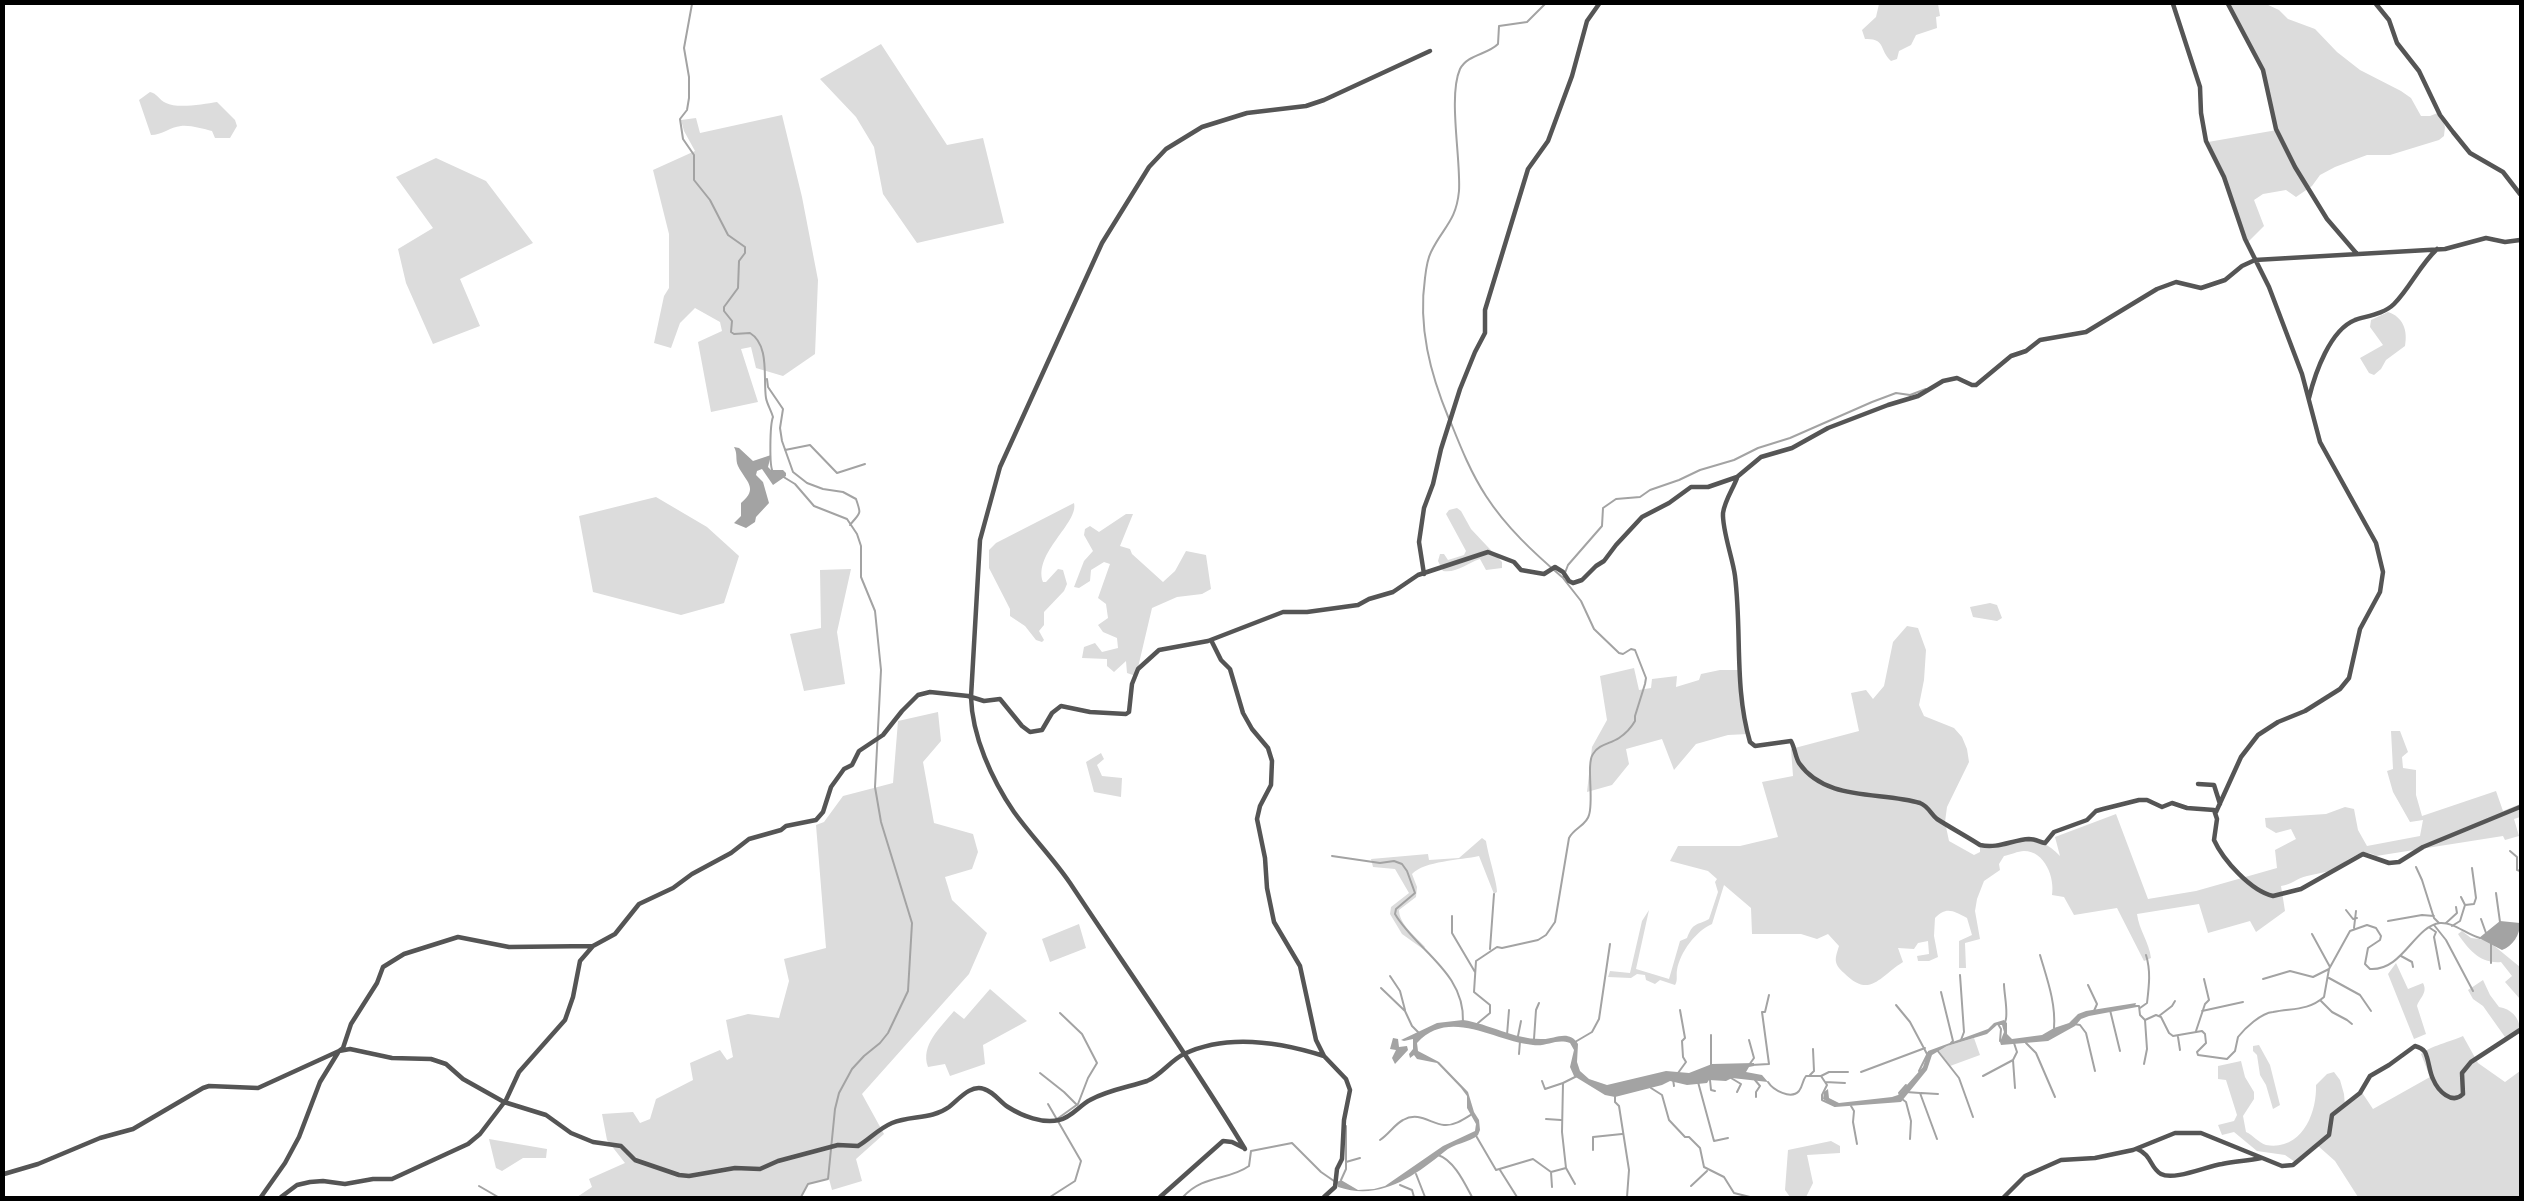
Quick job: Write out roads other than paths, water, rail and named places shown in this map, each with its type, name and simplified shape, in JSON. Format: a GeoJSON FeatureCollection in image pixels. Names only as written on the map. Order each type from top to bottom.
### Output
{"type":"FeatureCollection","features":[{"type":"Feature","properties":{"kind":"street"},"geometry":{"type":"LineString","coordinates":[[1424,574],[1419,542],[1421,525],[1441,449],[1460,389],[1485,333],[1485,310],[1528,169],[1548,141],[1572,76],[1587,21],[1598,4]]}},
{"type":"Feature","properties":{"kind":"street"},"geometry":{"type":"LineString","coordinates":[[2173,4],[2200,87],[2202,123],[2206,140],[2224,177],[2234,209],[2255,260],[2269,287],[2302,374],[2320,442],[2376,543],[2382,564],[2383,581],[2380,592],[2360,629],[2349,678],[2340,689],[2305,711],[2278,722],[2258,735],[2241,757],[2216,812],[2214,840],[2226,861],[2248,881],[2273,896],[2301,889],[2364,854],[2389,863],[2399,862],[2423,848],[2520,807]]}},
{"type":"Feature","properties":{"kind":"street"},"geometry":{"type":"LineString","coordinates":[[2228,4],[2263,70],[2276,129],[2295,167],[2328,219],[2358,254]]}},
{"type":"Feature","properties":{"kind":"street"},"geometry":{"type":"LineString","coordinates":[[2376,4],[2389,20],[2397,42],[2419,71],[2440,115],[2472,155],[2503,172],[2520,194]]}},
{"type":"Feature","properties":{"kind":"street"},"geometry":{"type":"LineString","coordinates":[[1160,1197],[1223,1141],[1232,1142],[1245,1149],[1185,1053],[1054,860],[1015,814],[1005,798],[986,758],[972,717],[971,697],[980,540],[1000,467],[1102,244],[1149,167],[1166,149],[1202,127],[1247,113],[1306,106],[1324,100],[1430,51]]}},
{"type":"Feature","properties":{"kind":"street"},"geometry":{"type":"LineString","coordinates":[[281,1197],[297,1185],[310,1182],[323,1181],[345,1184],[373,1179],[392,1179],[468,1144],[480,1134],[504,1102],[519,1072],[564,1020],[573,997],[580,961],[593,946],[616,934],[639,904],[673,888],[692,874],[731,853],[742,843],[781,830],[786,826],[816,820],[827,806],[832,787],[844,769],[852,765],[859,752],[883,735],[902,711],[918,695],[930,692],[971,697],[984,701],[1000,698],[1022,726],[1030,732],[1042,730],[1052,713],[1061,706],[1090,712],[1126,714],[1129,712],[1132,684],[1142,664],[1159,650],[1211,640],[1277,613],[1306,612],[1358,605],[1369,598],[1393,592],[1418,575],[1488,552],[1514,562],[1521,570],[1544,574],[1555,567],[1573,583],[1582,580],[1596,566],[1604,562],[1642,517],[1669,503],[1691,488],[1708,487],[1737,477],[1761,457],[1792,448],[1828,428],[1888,405],[1918,396],[1943,381],[1957,378],[1976,385],[2011,356],[2026,352],[2040,340],[2086,332],[2164,286],[2176,282],[2201,288],[2225,280],[2242,266],[2255,260],[2437,250],[2486,238],[2505,242],[2520,240]]}},
{"type":"Feature","properties":{"kind":"street"},"geometry":{"type":"LineString","coordinates":[[2308,399],[2316,373],[2341,328],[2353,321],[2392,306],[2421,267],[2437,250]]}},
{"type":"Feature","properties":{"kind":"street"},"geometry":{"type":"LineString","coordinates":[[1737,477],[1730,491],[1723,516],[1729,554],[1735,575],[1740,622],[1738,670],[1743,710],[1750,742],[1753,745],[1791,741],[1803,767],[1828,786],[1837,790],[1894,797],[1922,804],[1936,818],[1980,845],[2004,846],[2028,839],[2045,843],[2054,832],[2087,820],[2096,811],[2129,801],[2143,800],[2164,807],[2172,803],[2181,807],[2216,812]]}},
{"type":"Feature","properties":{"kind":"street"},"geometry":{"type":"LineString","coordinates":[[1211,640],[1221,660],[1230,669],[1244,713],[1252,728],[1268,748],[1272,761],[1271,785],[1260,806],[1257,820],[1266,858],[1267,888],[1278,930],[1300,966],[1316,1040],[1324,1056],[1346,1079],[1350,1090],[1344,1120],[1342,1159],[1337,1169],[1335,1187],[1324,1197]]}},
{"type":"Feature","properties":{"kind":"street"},"geometry":{"type":"LineString","coordinates":[[2198,784],[2216,787],[2221,804]]}},
{"type":"Feature","properties":{"kind":"street"},"geometry":{"type":"LineString","coordinates":[[261,1197],[285,1163],[299,1137],[320,1082],[339,1051],[343,1048],[351,1024],[377,983],[383,967],[404,954],[458,937],[509,947],[593,946]]}},
{"type":"Feature","properties":{"kind":"street"},"geometry":{"type":"LineString","coordinates":[[2004,1197],[2025,1176],[2061,1160],[2094,1158],[2137,1150],[2170,1135],[2194,1132],[2233,1145],[2282,1166],[2295,1164],[2329,1135],[2332,1115],[2360,1093],[2370,1076],[2389,1065],[2413,1046],[2422,1048],[2433,1080],[2446,1096],[2461,1096],[2464,1090],[2462,1073],[2466,1067],[2506,1037],[2520,1030]]}},
{"type":"Feature","properties":{"kind":"street"},"geometry":{"type":"LineString","coordinates":[[4,1174],[38,1164],[100,1138],[133,1129],[203,1088],[209,1086],[258,1088],[339,1051],[350,1049],[392,1058],[439,1061],[446,1064],[463,1079],[504,1102],[546,1116],[571,1133],[593,1142],[621,1146],[635,1160],[679,1175],[689,1176],[735,1168],[760,1169],[786,1159],[838,1145],[858,1146],[874,1132],[892,1123],[911,1117],[933,1116],[970,1090],[977,1088],[991,1093],[1009,1108],[1032,1118],[1062,1120],[1090,1100],[1132,1084],[1149,1080],[1173,1060],[1185,1053],[1210,1045],[1235,1041],[1289,1046],[1324,1056]]}},
{"type":"Feature","properties":{"kind":"street"},"geometry":{"type":"LineString","coordinates":[[2137,1150],[2147,1154],[2159,1173],[2164,1175],[2190,1174],[2208,1166],[2261,1158]]}},
{"type":"Feature","properties":{"kind":"waterway"},"geometry":{"type":"LineString","coordinates":[[692,4],[684,48],[689,77],[689,98],[687,110],[680,119],[683,139],[694,155],[694,180],[710,200],[728,235],[745,247],[745,253],[739,261],[738,288],[724,307],[724,311],[732,321],[731,332],[734,334],[750,333],[761,346],[766,398],[773,417],[770,445],[773,472]]}},
{"type":"Feature","properties":{"kind":"waterway"},"geometry":{"type":"LineString","coordinates":[[1449,419],[1436,384],[1427,350],[1423,296],[1426,268],[1430,255],[1452,217],[1459,191],[1455,111],[1457,81],[1463,64],[1498,44],[1499,26],[1527,22],[1545,4]]}},
{"type":"Feature","properties":{"kind":"waterway"},"geometry":{"type":"LineString","coordinates":[[767,379],[768,387],[783,409],[780,428],[782,441],[793,472],[807,483],[823,489],[843,492],[856,499],[859,514],[850,525]]}},
{"type":"Feature","properties":{"kind":"waterway"},"geometry":{"type":"LineString","coordinates":[[1478,1023],[1490,1013],[1490,1005],[1474,992],[1476,961],[1497,947],[1502,948],[1538,940],[1546,935],[1555,922],[1569,838],[1586,821],[1589,815],[1591,759],[1598,748],[1619,738],[1632,726],[1645,684],[1646,678],[1635,650],[1631,649],[1623,654],[1619,653],[1594,629],[1581,601],[1563,578],[1568,565],[1602,526],[1603,508],[1616,499],[1640,497],[1650,490],[1700,470],[1734,460],[1758,448],[1790,438],[1896,393],[1910,395],[1926,389]]}},
{"type":"Feature","properties":{"kind":"waterway"},"geometry":{"type":"LineString","coordinates":[[1451,423],[1471,469],[1494,507],[1521,539],[1562,577]]}},
{"type":"Feature","properties":{"kind":"waterway"},"geometry":{"type":"LineString","coordinates":[[785,450],[810,445],[837,473],[865,464]]}},
{"type":"Feature","properties":{"kind":"waterway"},"geometry":{"type":"LineString","coordinates":[[782,476],[795,484],[814,506],[847,519],[857,534],[861,546],[861,577],[875,611],[881,670],[875,787],[881,822],[912,923],[908,991],[888,1033],[852,1069],[839,1093],[835,1109],[828,1179],[808,1184],[801,1197]]}},
{"type":"Feature","properties":{"kind":"waterway"},"geometry":{"type":"LineString","coordinates":[[2510,851],[2517,857],[2517,870],[2520,871]]}},
{"type":"Feature","properties":{"kind":"waterway"},"geometry":{"type":"LineString","coordinates":[[1332,856],[1380,863],[1394,861],[1402,864],[1407,871],[1415,893],[1396,909],[1395,914],[1404,927],[1448,975],[1462,1004],[1463,1022]]}},
{"type":"Feature","properties":{"kind":"waterway"},"geometry":{"type":"LineString","coordinates":[[2416,867],[2434,918],[2439,923]]}},
{"type":"Feature","properties":{"kind":"waterway"},"geometry":{"type":"LineString","coordinates":[[2452,926],[2460,921],[2465,905],[2474,904],[2476,898],[2472,868]]}},
{"type":"Feature","properties":{"kind":"waterway"},"geometry":{"type":"LineString","coordinates":[[2496,893],[2500,922]]}},
{"type":"Feature","properties":{"kind":"waterway"},"geometry":{"type":"LineString","coordinates":[[1490,949],[1494,894]]}},
{"type":"Feature","properties":{"kind":"waterway"},"geometry":{"type":"LineString","coordinates":[[2461,897],[2465,905]]}},
{"type":"Feature","properties":{"kind":"waterway"},"geometry":{"type":"LineString","coordinates":[[2446,923],[2457,913],[2456,907]]}},
{"type":"Feature","properties":{"kind":"waterway"},"geometry":{"type":"LineString","coordinates":[[2346,910],[2353,919],[2357,918]]}},
{"type":"Feature","properties":{"kind":"waterway"},"geometry":{"type":"LineString","coordinates":[[2354,928],[2356,911]]}},
{"type":"Feature","properties":{"kind":"waterway"},"geometry":{"type":"LineString","coordinates":[[2388,921],[2422,915],[2434,916]]}},
{"type":"Feature","properties":{"kind":"waterway"},"geometry":{"type":"LineString","coordinates":[[1452,916],[1452,933],[1475,972]]}},
{"type":"Feature","properties":{"kind":"waterway"},"geometry":{"type":"LineString","coordinates":[[2481,919],[2486,933]]}},
{"type":"Feature","properties":{"kind":"waterway"},"geometry":{"type":"LineString","coordinates":[[2133,1006],[2139,1006],[2140,1015],[2145,1020],[2156,1015],[2161,1017],[2169,1033],[2173,1036],[2202,1031],[2205,1034],[2206,1043],[2197,1052],[2198,1055],[2227,1059],[2235,1051],[2238,1037],[2258,1018],[2268,1013],[2306,1007],[2324,997],[2329,969],[2350,931],[2367,925],[2376,928],[2381,936],[2380,940],[2368,948],[2365,964],[2370,969],[2381,968],[2391,963],[2423,932],[2431,926],[2440,923],[2450,924],[2480,938]]}},
{"type":"Feature","properties":{"kind":"waterway"},"geometry":{"type":"LineString","coordinates":[[2434,925],[2446,940],[2473,991]]}},
{"type":"Feature","properties":{"kind":"waterway"},"geometry":{"type":"LineString","coordinates":[[2430,928],[2436,932],[2434,937],[2440,969]]}},
{"type":"Feature","properties":{"kind":"waterway"},"geometry":{"type":"LineString","coordinates":[[2312,934],[2330,967]]}},
{"type":"Feature","properties":{"kind":"waterway"},"geometry":{"type":"LineString","coordinates":[[2491,943],[2491,963]]}},
{"type":"Feature","properties":{"kind":"waterway"},"geometry":{"type":"LineString","coordinates":[[1575,1042],[1592,1032],[1599,1019],[1610,944]]}},
{"type":"Feature","properties":{"kind":"waterway"},"geometry":{"type":"LineString","coordinates":[[2040,955],[2052,1000],[2054,1028]]}},
{"type":"Feature","properties":{"kind":"waterway"},"geometry":{"type":"LineString","coordinates":[[2140,1008],[2147,1003],[2148,997],[2149,973],[2146,955]]}},
{"type":"Feature","properties":{"kind":"waterway"},"geometry":{"type":"LineString","coordinates":[[2401,956],[2412,962],[2413,967]]}},
{"type":"Feature","properties":{"kind":"waterway"},"geometry":{"type":"LineString","coordinates":[[2263,979],[2290,971],[2313,977],[2329,969]]}},
{"type":"Feature","properties":{"kind":"waterway"},"geometry":{"type":"LineString","coordinates":[[1960,975],[1964,1032],[1961,1040]]}},
{"type":"Feature","properties":{"kind":"waterway"},"geometry":{"type":"LineString","coordinates":[[1390,976],[1400,991],[1405,1010]]}},
{"type":"Feature","properties":{"kind":"waterway"},"geometry":{"type":"LineString","coordinates":[[2329,978],[2360,995],[2371,1011]]}},
{"type":"Feature","properties":{"kind":"waterway"},"geometry":{"type":"LineString","coordinates":[[2196,1031],[2205,1004],[2209,1000],[2204,979]]}},
{"type":"Feature","properties":{"kind":"waterway"},"geometry":{"type":"LineString","coordinates":[[2004,984],[2005,1022]]}},
{"type":"Feature","properties":{"kind":"waterway"},"geometry":{"type":"LineString","coordinates":[[2088,985],[2097,1004],[2094,1011]]}},
{"type":"Feature","properties":{"kind":"waterway"},"geometry":{"type":"LineString","coordinates":[[1381,988],[1405,1011],[1412,1026],[1419,1033]]}},
{"type":"Feature","properties":{"kind":"waterway"},"geometry":{"type":"LineString","coordinates":[[1941,992],[1953,1041],[1951,1043]]}},
{"type":"Feature","properties":{"kind":"waterway"},"geometry":{"type":"LineString","coordinates":[[1751,1065],[1769,1064],[1762,1012],[1765,1012],[1769,995]]}},
{"type":"Feature","properties":{"kind":"waterway"},"geometry":{"type":"LineString","coordinates":[[2159,1016],[2172,1006],[2175,1001]]}},
{"type":"Feature","properties":{"kind":"waterway"},"geometry":{"type":"LineString","coordinates":[[2321,1001],[2332,1012],[2352,1024]]}},
{"type":"Feature","properties":{"kind":"waterway"},"geometry":{"type":"LineString","coordinates":[[2202,1011],[2243,1002]]}},
{"type":"Feature","properties":{"kind":"waterway"},"geometry":{"type":"LineString","coordinates":[[1534,1039],[1536,1010],[1539,1003]]}},
{"type":"Feature","properties":{"kind":"waterway"},"geometry":{"type":"LineString","coordinates":[[1896,1005],[1910,1022],[1927,1054]]}},
{"type":"Feature","properties":{"kind":"waterway"},"geometry":{"type":"LineString","coordinates":[[1507,1035],[1509,1010]]}},
{"type":"Feature","properties":{"kind":"waterway"},"geometry":{"type":"LineString","coordinates":[[1678,1073],[1686,1062],[1683,1057],[1682,1041],[1685,1038],[1680,1010]]}},
{"type":"Feature","properties":{"kind":"waterway"},"geometry":{"type":"LineString","coordinates":[[2110,1010],[2120,1051]]}},
{"type":"Feature","properties":{"kind":"waterway"},"geometry":{"type":"LineString","coordinates":[[1057,1119],[1078,1104],[1088,1078],[1097,1063],[1082,1034],[1060,1013]]}},
{"type":"Feature","properties":{"kind":"waterway"},"geometry":{"type":"LineString","coordinates":[[2144,1064],[2147,1049],[2145,1020]]}},
{"type":"Feature","properties":{"kind":"waterway"},"geometry":{"type":"LineString","coordinates":[[1518,1036],[1521,1021]]}},
{"type":"Feature","properties":{"kind":"waterway"},"geometry":{"type":"LineString","coordinates":[[1998,1024],[2001,1029],[2000,1041]]}},
{"type":"Feature","properties":{"kind":"waterway"},"geometry":{"type":"LineString","coordinates":[[2074,1024],[2080,1025],[2086,1033],[2095,1071]]}},
{"type":"Feature","properties":{"kind":"waterway"},"geometry":{"type":"LineString","coordinates":[[1711,1035],[1711,1065]]}},
{"type":"Feature","properties":{"kind":"waterway"},"geometry":{"type":"LineString","coordinates":[[2178,1037],[2180,1050]]}},
{"type":"Feature","properties":{"kind":"waterway"},"geometry":{"type":"LineString","coordinates":[[1749,1040],[1754,1058],[1749,1065]]}},
{"type":"Feature","properties":{"kind":"waterway"},"geometry":{"type":"LineString","coordinates":[[1519,1054],[1520,1041]]}},
{"type":"Feature","properties":{"kind":"waterway"},"geometry":{"type":"LineString","coordinates":[[1983,1076],[2013,1060],[2017,1052],[2014,1043]]}},
{"type":"Feature","properties":{"kind":"waterway"},"geometry":{"type":"LineString","coordinates":[[2026,1043],[2036,1053],[2055,1097]]}},
{"type":"Feature","properties":{"kind":"waterway"},"geometry":{"type":"LineString","coordinates":[[1861,1072],[1925,1048]]}},
{"type":"Feature","properties":{"kind":"waterway"},"geometry":{"type":"LineString","coordinates":[[1810,1075],[1814,1071],[1813,1049]]}},
{"type":"Feature","properties":{"kind":"waterway"},"geometry":{"type":"LineString","coordinates":[[1937,1050],[1959,1078],[1973,1117]]}},
{"type":"Feature","properties":{"kind":"waterway"},"geometry":{"type":"LineString","coordinates":[[1919,1071],[1928,1053]]}},
{"type":"Feature","properties":{"kind":"waterway"},"geometry":{"type":"LineString","coordinates":[[2013,1060],[2015,1088]]}},
{"type":"Feature","properties":{"kind":"waterway"},"geometry":{"type":"LineString","coordinates":[[1821,1076],[1829,1072],[1848,1072]]}},
{"type":"Feature","properties":{"kind":"waterway"},"geometry":{"type":"LineString","coordinates":[[1040,1073],[1077,1105]]}},
{"type":"Feature","properties":{"kind":"waterway"},"geometry":{"type":"LineString","coordinates":[[1575,1184],[1566,1168],[1562,1132],[1563,1083],[1577,1076]]}},
{"type":"Feature","properties":{"kind":"waterway"},"geometry":{"type":"LineString","coordinates":[[1768,1082],[1778,1091],[1791,1095],[1799,1091],[1806,1076],[1821,1076],[1827,1085],[1822,1095],[1822,1100],[1835,1106]]}},
{"type":"Feature","properties":{"kind":"waterway"},"geometry":{"type":"LineString","coordinates":[[1731,1078],[1741,1084],[1737,1092]]}},
{"type":"Feature","properties":{"kind":"waterway"},"geometry":{"type":"LineString","coordinates":[[1673,1079],[1674,1086]]}},
{"type":"Feature","properties":{"kind":"waterway"},"geometry":{"type":"LineString","coordinates":[[1710,1080],[1711,1090],[1715,1091]]}},
{"type":"Feature","properties":{"kind":"waterway"},"geometry":{"type":"LineString","coordinates":[[1755,1080],[1760,1086],[1756,1092],[1756,1097]]}},
{"type":"Feature","properties":{"kind":"waterway"},"geometry":{"type":"LineString","coordinates":[[1542,1081],[1545,1089],[1563,1083]]}},
{"type":"Feature","properties":{"kind":"waterway"},"geometry":{"type":"LineString","coordinates":[[1698,1082],[1714,1141],[1728,1138]]}},
{"type":"Feature","properties":{"kind":"waterway"},"geometry":{"type":"LineString","coordinates":[[1825,1082],[1845,1083]]}},
{"type":"Feature","properties":{"kind":"waterway"},"geometry":{"type":"LineString","coordinates":[[1899,1093],[1906,1085]]}},
{"type":"Feature","properties":{"kind":"waterway"},"geometry":{"type":"LineString","coordinates":[[1651,1088],[1662,1095],[1669,1120],[1685,1137],[1689,1137],[1700,1148],[1704,1167],[1724,1177],[1734,1193],[1750,1197]]}},
{"type":"Feature","properties":{"kind":"waterway"},"geometry":{"type":"LineString","coordinates":[[1906,1092],[1920,1093],[1937,1139]]}},
{"type":"Feature","properties":{"kind":"waterway"},"geometry":{"type":"LineString","coordinates":[[1921,1093],[1938,1094]]}},
{"type":"Feature","properties":{"kind":"waterway"},"geometry":{"type":"LineString","coordinates":[[1615,1095],[1615,1102],[1619,1106],[1629,1170],[1627,1197]]}},
{"type":"Feature","properties":{"kind":"waterway"},"geometry":{"type":"LineString","coordinates":[[1902,1099],[1906,1102],[1911,1121],[1910,1139]]}},
{"type":"Feature","properties":{"kind":"waterway"},"geometry":{"type":"LineString","coordinates":[[1048,1104],[1081,1161],[1075,1181],[1050,1197]]}},
{"type":"Feature","properties":{"kind":"waterway"},"geometry":{"type":"LineString","coordinates":[[1851,1106],[1854,1111],[1853,1122],[1857,1144]]}},
{"type":"Feature","properties":{"kind":"waterway"},"geometry":{"type":"LineString","coordinates":[[1380,1140],[1400,1122],[1409,1118],[1420,1117],[1439,1124],[1448,1125],[1459,1122],[1472,1114]]}},
{"type":"Feature","properties":{"kind":"waterway"},"geometry":{"type":"LineString","coordinates":[[1546,1119],[1561,1120]]}},
{"type":"Feature","properties":{"kind":"waterway"},"geometry":{"type":"LineString","coordinates":[[1341,1180],[1346,1169],[1346,1126]]}},
{"type":"Feature","properties":{"kind":"waterway"},"geometry":{"type":"LineString","coordinates":[[1475,1134],[1496,1170],[1533,1159],[1551,1172],[1566,1168]]}},
{"type":"Feature","properties":{"kind":"waterway"},"geometry":{"type":"LineString","coordinates":[[1593,1150],[1593,1137],[1622,1134]]}},
{"type":"Feature","properties":{"kind":"waterway"},"geometry":{"type":"LineString","coordinates":[[1183,1197],[1199,1185],[1241,1171],[1249,1166],[1251,1151],[1292,1143],[1321,1172],[1334,1181]]}},
{"type":"Feature","properties":{"kind":"waterway"},"geometry":{"type":"LineString","coordinates":[[1438,1155],[1454,1167],[1472,1197]]}},
{"type":"Feature","properties":{"kind":"waterway"},"geometry":{"type":"LineString","coordinates":[[1346,1162],[1360,1158]]}},
{"type":"Feature","properties":{"kind":"waterway"},"geometry":{"type":"LineString","coordinates":[[1500,1170],[1517,1197]]}},
{"type":"Feature","properties":{"kind":"waterway"},"geometry":{"type":"LineString","coordinates":[[1691,1186],[1707,1171]]}},
{"type":"Feature","properties":{"kind":"waterway"},"geometry":{"type":"LineString","coordinates":[[1551,1172],[1552,1187]]}},
{"type":"Feature","properties":{"kind":"waterway"},"geometry":{"type":"LineString","coordinates":[[1416,1174],[1425,1197]]}},
{"type":"Feature","properties":{"kind":"waterway"},"geometry":{"type":"LineString","coordinates":[[1400,1185],[1412,1190],[1414,1197]]}},
{"type":"Feature","properties":{"kind":"waterway"},"geometry":{"type":"LineString","coordinates":[[479,1186],[498,1197]]}}]}
